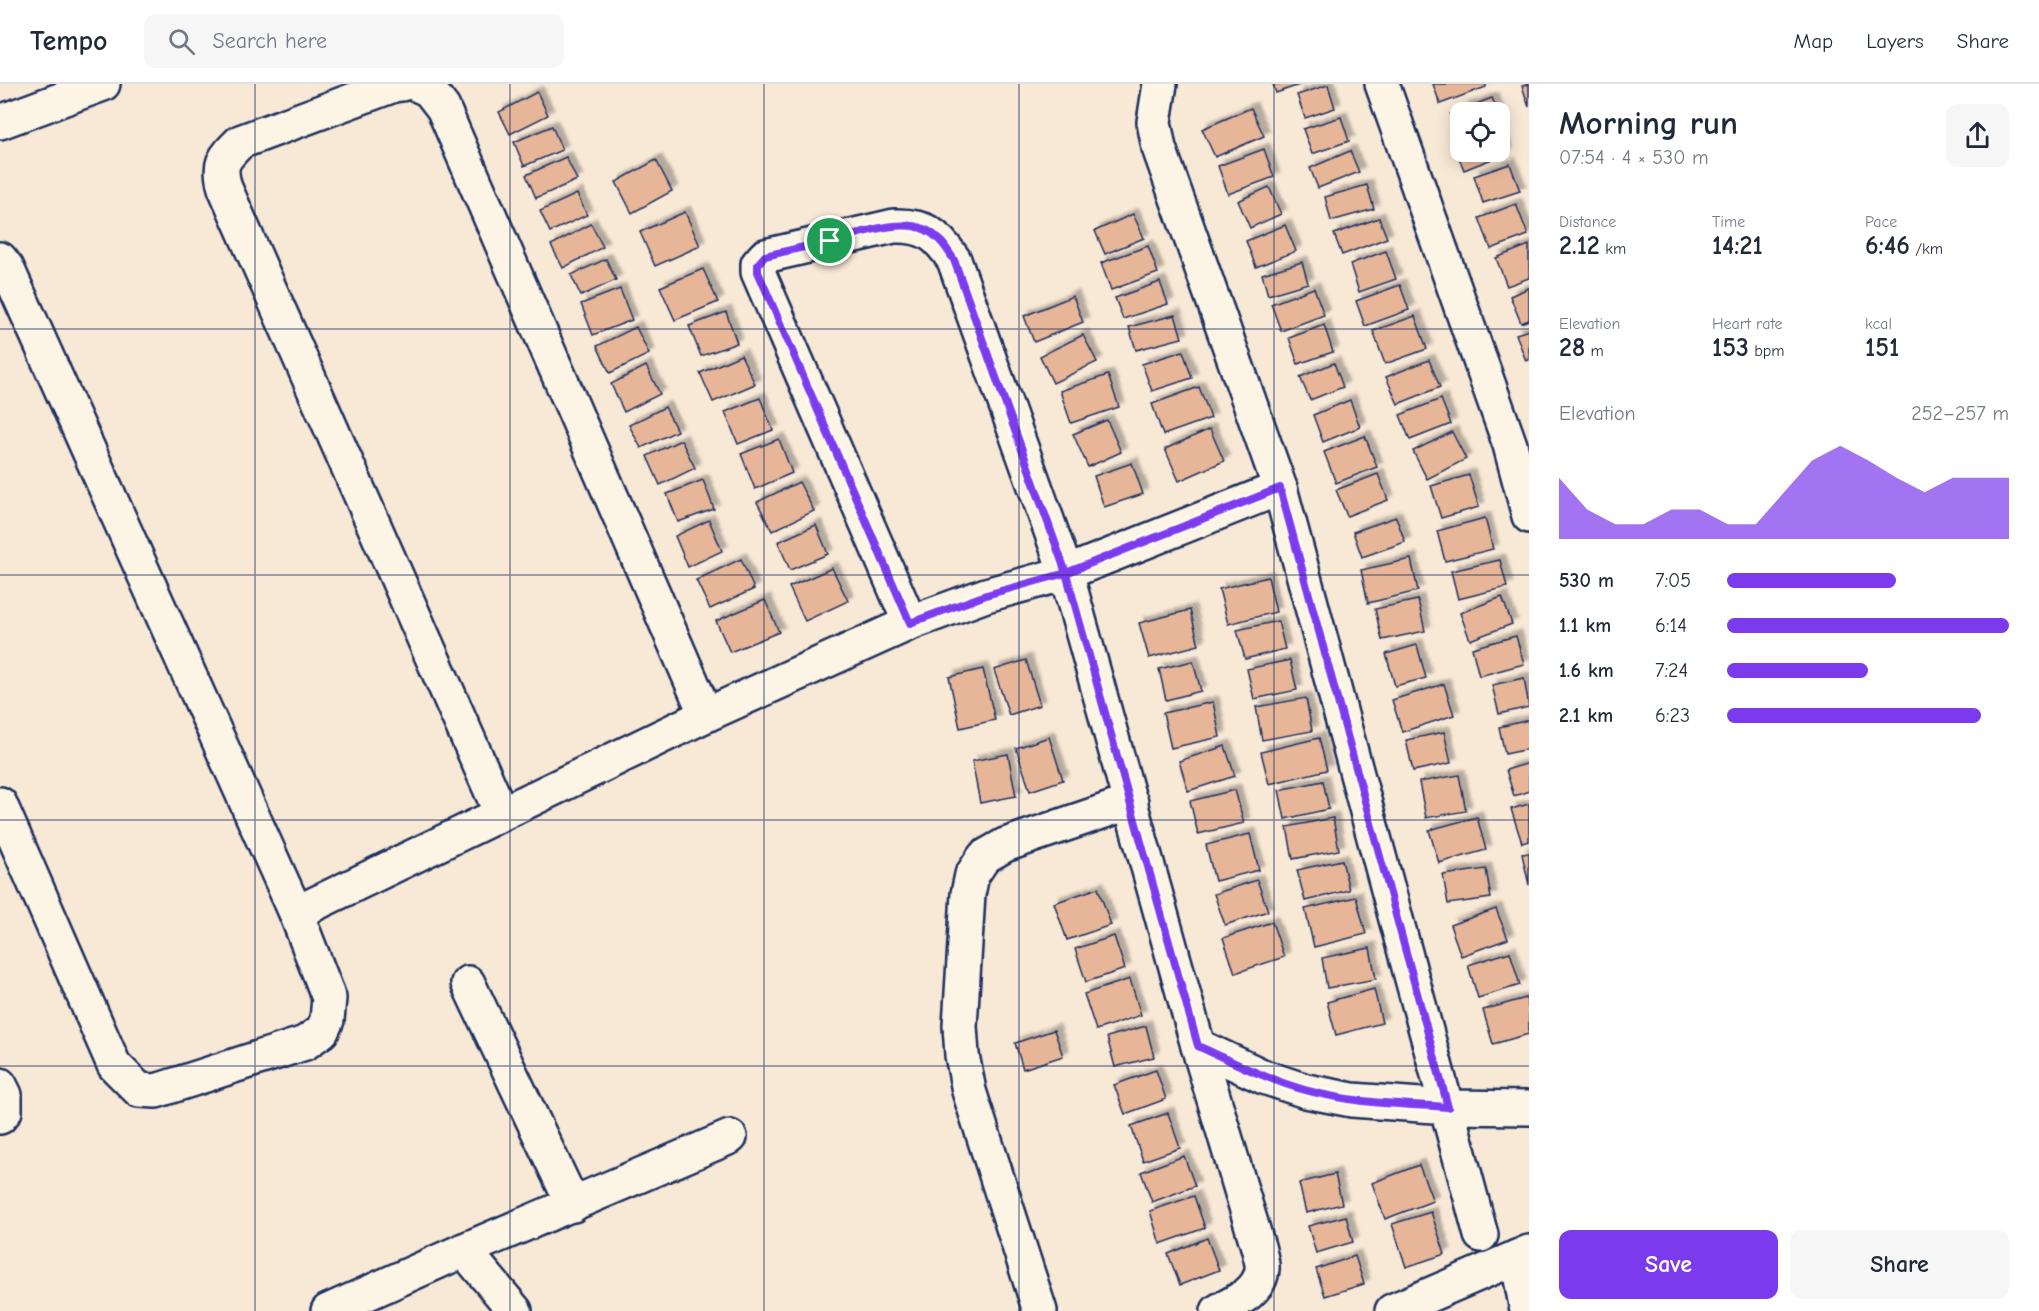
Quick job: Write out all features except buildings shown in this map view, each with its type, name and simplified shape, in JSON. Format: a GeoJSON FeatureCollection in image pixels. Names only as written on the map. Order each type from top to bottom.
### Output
{"type":"FeatureCollection","features":[{"type":"Feature","properties":{"kind":"street"},"geometry":{"type":"LineString","coordinates":[[0,122],[103,84]]}},
{"type":"Feature","properties":{"kind":"street"},"geometry":{"type":"LineString","coordinates":[[402,84],[240,142],[226,156],[221,172],[240,221],[501,813]]}},
{"type":"Feature","properties":{"kind":"street"},"geometry":{"type":"LineString","coordinates":[[416,84],[429,90],[443,108],[706,715]]}},
{"type":"Feature","properties":{"kind":"street"},"geometry":{"type":"LineString","coordinates":[[1160,84],[1154,122],[1159,148],[1280,488],[1481,1235]]}},
{"type":"Feature","properties":{"kind":"street"},"geometry":{"type":"LineString","coordinates":[[1382,84],[1510,445],[1529,516]]}},
{"type":"Feature","properties":{"kind":"street"},"geometry":{"type":"LineString","coordinates":[[910,623],[761,282],[758,264],[765,256],[894,226],[912,225],[927,230],[942,243],[954,260],[1066,573],[1198,1046],[1259,1250],[1263,1269],[1258,1284],[1243,1298],[1218,1311]]}},
{"type":"Feature","properties":{"kind":"street"},"geometry":{"type":"LineString","coordinates":[[0,259],[12,279],[296,913],[329,998],[327,1020],[322,1031],[305,1043],[156,1091],[139,1090],[114,1065],[0,804]]}},
{"type":"Feature","properties":{"kind":"street"},"geometry":{"type":"LineString","coordinates":[[296,913],[706,715],[910,623],[986,595],[1066,573],[1280,488]]}},
{"type":"Feature","properties":{"kind":"street"},"geometry":{"type":"LineString","coordinates":[[1040,1311],[969,1091],[962,1055],[960,1026],[968,894],[972,875],[984,857],[1005,845],[1131,802]]}},
{"type":"Feature","properties":{"kind":"street"},"geometry":{"type":"LineString","coordinates":[[468,983],[573,1205]]}},
{"type":"Feature","properties":{"kind":"street"},"geometry":{"type":"LineString","coordinates":[[1198,1046],[1264,1077],[1306,1090],[1352,1100],[1448,1107],[1529,1108]]}},
{"type":"Feature","properties":{"kind":"street"},"geometry":{"type":"LineString","coordinates":[[0,1085],[5,1095],[5,1111],[0,1117]]}},
{"type":"Feature","properties":{"kind":"street"},"geometry":{"type":"LineString","coordinates":[[328,1311],[464,1250],[730,1137]]}},
{"type":"Feature","properties":{"kind":"street"},"geometry":{"type":"LineString","coordinates":[[464,1250],[515,1311]]}},
{"type":"Feature","properties":{"kind":"street"},"geometry":{"type":"LineString","coordinates":[[1392,1311],[1523,1255],[1527,1311]]}},
{"type":"Feature","properties":{"kind":"route"},"geometry":{"type":"LineString","coordinates":[[830,241],[765,256],[758,264],[758,272],[910,623],[986,595],[1066,573],[1280,488],[1448,1107],[1352,1100],[1306,1090],[1264,1077],[1198,1046],[1066,573],[954,260],[942,243],[927,230],[912,225],[894,226],[830,241]]}}]}
